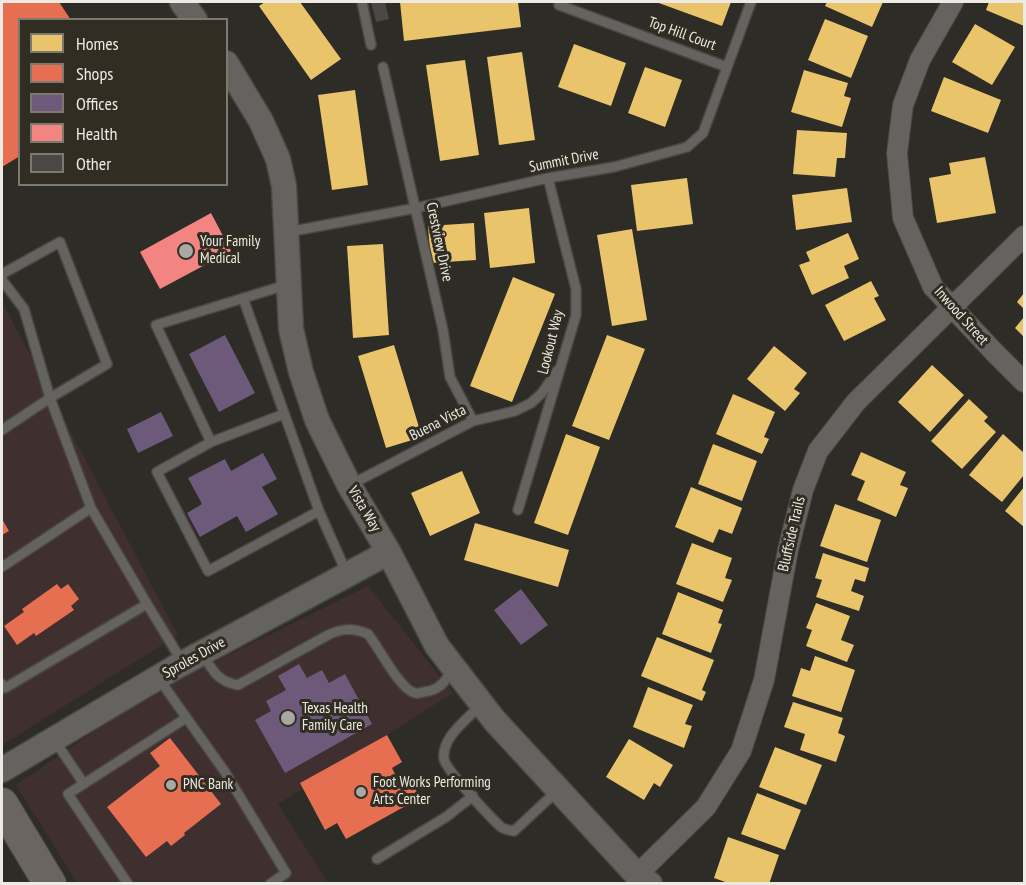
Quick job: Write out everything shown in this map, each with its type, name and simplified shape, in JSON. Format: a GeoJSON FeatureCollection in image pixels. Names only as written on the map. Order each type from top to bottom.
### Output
{"type":"FeatureCollection","features":[{"type":"Feature","properties":{"kind":"highway"},"geometry":{"type":"LineString","coordinates":[[2,804],[50,884]]}},
{"type":"Feature","properties":{"kind":"street","name":"Inwood Street"},"geometry":{"type":"LineString","coordinates":[[953,2],[920,60],[903,105],[897,153],[903,218],[933,287],[1024,382]]}},
{"type":"Feature","properties":{"kind":"street","name":"Vista Way"},"geometry":{"type":"LineString","coordinates":[[228,66],[261,121],[278,159],[284,186],[288,232],[291,329],[301,372],[317,420],[349,486],[388,550],[437,646],[482,704],[558,790],[644,879]]}},
{"type":"Feature","properties":{"kind":"street","name":"Bluffside Trails"},"geometry":{"type":"LineString","coordinates":[[644,879],[706,807],[741,751],[764,680],[788,550],[802,490],[818,451],[856,402],[1024,236]]}},
{"type":"Feature","properties":{"kind":"street","name":"Sproles Drive"},"geometry":{"type":"LineString","coordinates":[[2,770],[158,677],[347,575],[388,550]]}},
{"type":"Feature","properties":{"kind":"lane"},"geometry":{"type":"LineString","coordinates":[[362,2],[371,45]]}},
{"type":"Feature","properties":{"kind":"lane","name":"Summit Drive"},"geometry":{"type":"LineString","coordinates":[[288,232],[416,208],[548,178],[614,167],[687,147],[697,141],[703,133],[751,2]]}},
{"type":"Feature","properties":{"kind":"lane","name":"Top Hill Court"},"geometry":{"type":"LineString","coordinates":[[559,5],[727,67]]}},
{"type":"Feature","properties":{"kind":"lane","name":"Crestview Drive"},"geometry":{"type":"LineString","coordinates":[[383,67],[443,330],[450,377],[473,421]]}},
{"type":"Feature","properties":{"kind":"lane","name":"Lookout Way"},"geometry":{"type":"LineString","coordinates":[[518,510],[576,315],[576,289],[548,178]]}},
{"type":"Feature","properties":{"kind":"lane"},"geometry":{"type":"LineString","coordinates":[[2,274],[60,242],[107,364],[2,430]]}},
{"type":"Feature","properties":{"kind":"lane"},"geometry":{"type":"LineString","coordinates":[[2,280],[24,309],[50,398],[90,508],[147,604],[193,658],[230,684],[238,685],[328,635],[341,629],[351,629],[368,634],[407,689],[416,693],[436,689],[447,680],[453,666]]}},
{"type":"Feature","properties":{"kind":"lane"},"geometry":{"type":"LineString","coordinates":[[211,442],[156,325],[289,284]]}},
{"type":"Feature","properties":{"kind":"lane"},"geometry":{"type":"LineString","coordinates":[[243,298],[319,511],[347,575]]}},
{"type":"Feature","properties":{"kind":"lane","name":"Buena Vista"},"geometry":{"type":"LineString","coordinates":[[349,486],[473,421],[515,411],[531,403],[542,393],[562,365]]}},
{"type":"Feature","properties":{"kind":"lane"},"geometry":{"type":"LineString","coordinates":[[284,414],[211,442],[157,472],[208,571],[319,511]]}},
{"type":"Feature","properties":{"kind":"lane"},"geometry":{"type":"LineString","coordinates":[[2,567],[90,508]]}},
{"type":"Feature","properties":{"kind":"lane"},"geometry":{"type":"LineString","coordinates":[[2,684],[4,688],[147,604]]}},
{"type":"Feature","properties":{"kind":"lane"},"geometry":{"type":"LineString","coordinates":[[158,677],[225,772],[286,873],[270,884]]}},
{"type":"Feature","properties":{"kind":"lane"},"geometry":{"type":"LineString","coordinates":[[482,704],[448,740],[444,758],[448,770],[503,830],[514,831],[558,790]]}},
{"type":"Feature","properties":{"kind":"lane"},"geometry":{"type":"LineString","coordinates":[[128,884],[68,794],[186,718]]}},
{"type":"Feature","properties":{"kind":"lane"},"geometry":{"type":"LineString","coordinates":[[54,739],[84,784]]}},
{"type":"Feature","properties":{"kind":"lane"},"geometry":{"type":"LineString","coordinates":[[377,859],[446,817],[473,796]]}},
{"type":"Feature","properties":{"kind":"shaded area"},"geometry":{"type":"Polygon","coordinates":[[[2,302],[178,635],[2,745],[2,302]]]}},
{"type":"Feature","properties":{"kind":"shaded area"},"geometry":{"type":"Polygon","coordinates":[[[368,586],[453,693],[278,804],[328,883],[77,883],[16,785],[144,697],[368,586]]]}},
{"type":"Feature","properties":{"kind":"building: Homes"},"geometry":{"type":"Polygon","coordinates":[[[265,2],[300,2],[341,59],[311,80],[259,6],[265,2]]]}},
{"type":"Feature","properties":{"kind":"building: Homes"},"geometry":{"type":"Polygon","coordinates":[[[400,2],[518,2],[521,27],[404,41],[400,2]]]}},
{"type":"Feature","properties":{"kind":"building: Homes"},"geometry":{"type":"Polygon","coordinates":[[[656,2],[731,2],[722,26],[656,2]]]}},
{"type":"Feature","properties":{"kind":"building: Homes"},"geometry":{"type":"Polygon","coordinates":[[[827,2],[883,2],[872,27],[825,6],[827,2]]]}},
{"type":"Feature","properties":{"kind":"building: Homes"},"geometry":{"type":"Polygon","coordinates":[[[989,2],[1024,2],[1024,26],[986,10],[989,2]]]}},
{"type":"Feature","properties":{"kind":"building: Homes"},"geometry":{"type":"Polygon","coordinates":[[[825,19],[868,36],[851,78],[808,60],[825,19]]]}},
{"type":"Feature","properties":{"kind":"building: Homes"},"geometry":{"type":"Polygon","coordinates":[[[975,24],[1015,47],[992,85],[952,62],[975,24]]]}},
{"type":"Feature","properties":{"kind":"building: Homes"},"geometry":{"type":"Polygon","coordinates":[[[574,44],[626,63],[611,106],[558,87],[574,44]]]}},
{"type":"Feature","properties":{"kind":"building: Homes"},"geometry":{"type":"Polygon","coordinates":[[[522,52],[535,140],[499,145],[487,57],[522,52]]]}},
{"type":"Feature","properties":{"kind":"building: Homes"},"geometry":{"type":"Polygon","coordinates":[[[465,60],[479,155],[440,161],[426,65],[465,60]]]}},
{"type":"Feature","properties":{"kind":"building: Homes"},"geometry":{"type":"Polygon","coordinates":[[[645,67],[682,80],[665,127],[628,113],[645,67]]]}},
{"type":"Feature","properties":{"kind":"building: Homes"},"geometry":{"type":"Polygon","coordinates":[[[804,70],[848,83],[844,96],[851,98],[842,127],[791,112],[804,70]]]}},
{"type":"Feature","properties":{"kind":"building: Homes"},"geometry":{"type":"Polygon","coordinates":[[[944,77],[1001,100],[988,133],[931,111],[944,77]]]}},
{"type":"Feature","properties":{"kind":"building: Homes"},"geometry":{"type":"Polygon","coordinates":[[[355,90],[368,185],[332,190],[318,95],[355,90]]]}},
{"type":"Feature","properties":{"kind":"building: Homes"},"geometry":{"type":"Polygon","coordinates":[[[797,130],[847,133],[845,158],[837,158],[835,177],[793,174],[797,130]]]}},
{"type":"Feature","properties":{"kind":"building: Homes"},"geometry":{"type":"Polygon","coordinates":[[[985,157],[996,213],[937,223],[929,178],[951,174],[949,163],[985,157]]]}},
{"type":"Feature","properties":{"kind":"building: Homes"},"geometry":{"type":"Polygon","coordinates":[[[687,178],[693,224],[637,231],[631,185],[687,178]]]}},
{"type":"Feature","properties":{"kind":"building: Homes"},"geometry":{"type":"Polygon","coordinates":[[[847,188],[852,222],[796,230],[792,195],[847,188]]]}},
{"type":"Feature","properties":{"kind":"building: Homes"},"geometry":{"type":"Polygon","coordinates":[[[529,208],[535,263],[490,268],[484,213],[529,208]]]}},
{"type":"Feature","properties":{"kind":"building: Homes"},"geometry":{"type":"Polygon","coordinates":[[[474,223],[476,260],[431,263],[428,226],[474,223]]]}},
{"type":"Feature","properties":{"kind":"building: Homes"},"geometry":{"type":"Polygon","coordinates":[[[632,229],[647,320],[612,326],[597,235],[632,229]]]}},
{"type":"Feature","properties":{"kind":"building: Homes"},"geometry":{"type":"Polygon","coordinates":[[[848,233],[859,259],[844,266],[849,278],[812,295],[799,265],[810,261],[806,252],[848,233]]]}},
{"type":"Feature","properties":{"kind":"building: Homes"},"geometry":{"type":"Polygon","coordinates":[[[383,244],[389,335],[353,338],[347,246],[383,244]]]}},
{"type":"Feature","properties":{"kind":"building: Homes"},"geometry":{"type":"Polygon","coordinates":[[[513,277],[555,294],[512,402],[470,386],[513,277]]]}},
{"type":"Feature","properties":{"kind":"building: Homes"},"geometry":{"type":"Polygon","coordinates":[[[871,281],[879,296],[874,298],[886,320],[844,341],[825,305],[871,281]]]}},
{"type":"Feature","properties":{"kind":"building: Homes"},"geometry":{"type":"Polygon","coordinates":[[[1024,293],[1024,309],[1017,302],[1024,293]]]}},
{"type":"Feature","properties":{"kind":"building: Homes"},"geometry":{"type":"Polygon","coordinates":[[[1024,317],[1024,337],[1015,328],[1024,317]]]}},
{"type":"Feature","properties":{"kind":"building: Homes"},"geometry":{"type":"Polygon","coordinates":[[[607,335],[645,349],[609,440],[572,426],[607,335]]]}},
{"type":"Feature","properties":{"kind":"building: Homes"},"geometry":{"type":"Polygon","coordinates":[[[394,345],[422,437],[386,448],[358,356],[394,345]]]}},
{"type":"Feature","properties":{"kind":"building: Homes"},"geometry":{"type":"Polygon","coordinates":[[[774,346],[807,373],[794,389],[800,393],[785,411],[747,379],[774,346]]]}},
{"type":"Feature","properties":{"kind":"building: Homes"},"geometry":{"type":"Polygon","coordinates":[[[932,365],[964,395],[930,432],[898,402],[932,365]]]}},
{"type":"Feature","properties":{"kind":"building: Homes"},"geometry":{"type":"Polygon","coordinates":[[[733,394],[775,412],[764,437],[769,439],[762,454],[716,434],[733,394]]]}},
{"type":"Feature","properties":{"kind":"building: Homes"},"geometry":{"type":"Polygon","coordinates":[[[969,399],[988,417],[984,421],[996,432],[962,469],[931,441],[969,399]]]}},
{"type":"Feature","properties":{"kind":"building: Homes"},"geometry":{"type":"Polygon","coordinates":[[[566,434],[600,447],[568,535],[534,523],[566,434]]]}},
{"type":"Feature","properties":{"kind":"building: Homes"},"geometry":{"type":"Polygon","coordinates":[[[1003,434],[1024,453],[1024,475],[1002,502],[969,475],[1003,434]]]}},
{"type":"Feature","properties":{"kind":"building: Homes"},"geometry":{"type":"Polygon","coordinates":[[[713,444],[757,461],[742,501],[698,484],[713,444]]]}},
{"type":"Feature","properties":{"kind":"building: Homes"},"geometry":{"type":"Polygon","coordinates":[[[861,452],[906,472],[900,485],[908,488],[896,517],[857,500],[865,481],[851,475],[861,452]]]}},
{"type":"Feature","properties":{"kind":"building: Homes"},"geometry":{"type":"Polygon","coordinates":[[[462,471],[480,513],[430,536],[411,493],[462,471]]]}},
{"type":"Feature","properties":{"kind":"building: Homes"},"geometry":{"type":"Polygon","coordinates":[[[691,487],[742,508],[732,534],[719,529],[713,543],[675,527],[691,487]]]}},
{"type":"Feature","properties":{"kind":"building: Homes"},"geometry":{"type":"Polygon","coordinates":[[[1024,487],[1024,527],[1005,511],[1024,487]]]}},
{"type":"Feature","properties":{"kind":"building: Homes"},"geometry":{"type":"Polygon","coordinates":[[[835,504],[881,520],[867,562],[820,546],[835,504]]]}},
{"type":"Feature","properties":{"kind":"building: Homes"},"geometry":{"type":"Polygon","coordinates":[[[475,523],[569,550],[558,587],[464,560],[475,523]]]}},
{"type":"Feature","properties":{"kind":"building: Homes"},"geometry":{"type":"Polygon","coordinates":[[[692,543],[732,558],[725,578],[732,580],[723,602],[676,584],[692,543]]]}},
{"type":"Feature","properties":{"kind":"building: Homes"},"geometry":{"type":"Polygon","coordinates":[[[823,553],[869,568],[865,582],[855,579],[851,591],[864,596],[859,611],[816,597],[822,580],[815,578],[823,553]]]}},
{"type":"Feature","properties":{"kind":"building: Homes"},"geometry":{"type":"Polygon","coordinates":[[[678,592],[723,610],[718,623],[722,624],[711,653],[662,634],[678,592]]]}},
{"type":"Feature","properties":{"kind":"building: Homes"},"geometry":{"type":"Polygon","coordinates":[[[816,603],[850,616],[841,640],[854,645],[847,662],[806,646],[812,630],[806,628],[816,603]]]}},
{"type":"Feature","properties":{"kind":"building: Homes"},"geometry":{"type":"Polygon","coordinates":[[[657,637],[714,660],[702,690],[706,692],[702,701],[641,676],[657,637]]]}},
{"type":"Feature","properties":{"kind":"building: Homes"},"geometry":{"type":"Polygon","coordinates":[[[815,656],[855,670],[841,712],[792,696],[801,668],[810,671],[815,656]]]}},
{"type":"Feature","properties":{"kind":"building: Homes"},"geometry":{"type":"Polygon","coordinates":[[[648,687],[693,705],[685,724],[692,726],[684,748],[633,727],[648,687]]]}},
{"type":"Feature","properties":{"kind":"building: Homes"},"geometry":{"type":"Polygon","coordinates":[[[793,702],[843,718],[838,733],[845,736],[836,762],[800,750],[805,734],[784,727],[793,702]]]}},
{"type":"Feature","properties":{"kind":"building: Homes"},"geometry":{"type":"Polygon","coordinates":[[[629,739],[673,765],[660,787],[654,783],[644,800],[606,777],[629,739]]]}},
{"type":"Feature","properties":{"kind":"building: Homes"},"geometry":{"type":"Polygon","coordinates":[[[775,747],[822,765],[806,805],[759,787],[775,747]]]}},
{"type":"Feature","properties":{"kind":"building: Homes"},"geometry":{"type":"Polygon","coordinates":[[[757,793],[801,810],[785,850],[741,834],[757,793]]]}},
{"type":"Feature","properties":{"kind":"building: Homes"},"geometry":{"type":"Polygon","coordinates":[[[728,837],[779,855],[769,884],[731,884],[714,878],[728,837]]]}},
{"type":"Feature","properties":{"kind":"building: Shops"},"geometry":{"type":"Polygon","coordinates":[[[2,2],[59,2],[70,18],[18,18],[18,157],[2,167],[2,2]]]}},
{"type":"Feature","properties":{"kind":"building: Shops"},"geometry":{"type":"Polygon","coordinates":[[[2,519],[9,531],[2,535],[2,519]]]}},
{"type":"Feature","properties":{"kind":"building: Shops"},"geometry":{"type":"Polygon","coordinates":[[[57,584],[61,589],[68,584],[79,599],[71,606],[74,610],[36,636],[34,633],[17,645],[4,626],[24,612],[22,609],[57,584]]]}},
{"type":"Feature","properties":{"kind":"building: Shops","name":"Foot Works Performing Arts Center"},"geometry":{"type":"Polygon","coordinates":[[[387,735],[402,762],[392,768],[401,786],[411,781],[420,798],[346,839],[337,823],[325,830],[300,783],[387,735]]]}},
{"type":"Feature","properties":{"kind":"building: Shops","name":"PNC Bank"},"geometry":{"type":"Polygon","coordinates":[[[170,738],[221,804],[171,846],[167,841],[146,857],[107,807],[160,766],[150,753],[170,738]]]}},
{"type":"Feature","properties":{"kind":"building: Offices"},"geometry":{"type":"Polygon","coordinates":[[[225,335],[255,393],[219,412],[189,354],[225,335]]]}},
{"type":"Feature","properties":{"kind":"building: Offices"},"geometry":{"type":"Polygon","coordinates":[[[161,412],[173,436],[138,453],[127,429],[161,412]]]}},
{"type":"Feature","properties":{"kind":"building: Offices"},"geometry":{"type":"Polygon","coordinates":[[[263,453],[277,479],[262,487],[278,514],[246,532],[237,516],[200,537],[187,513],[202,504],[188,478],[225,459],[231,471],[263,453]]]}},
{"type":"Feature","properties":{"kind":"building: Offices"},"geometry":{"type":"Polygon","coordinates":[[[521,589],[548,625],[521,645],[494,610],[521,589]]]}},
{"type":"Feature","properties":{"kind":"building: Offices"},"geometry":{"type":"Polygon","coordinates":[[[299,664],[307,678],[322,670],[329,683],[345,674],[372,724],[285,773],[255,720],[271,711],[266,701],[286,690],[278,676],[299,664]]]}},
{"type":"Feature","properties":{"kind":"building: Health","name":"Your Family Medical"},"geometry":{"type":"Polygon","coordinates":[[[211,213],[231,251],[160,289],[140,252],[211,213]]]}},
{"type":"Feature","properties":{"kind":"building: Other"},"geometry":{"type":"Polygon","coordinates":[[[371,2],[385,2],[389,19],[376,22],[371,2]]]}},
{"type":"Feature","properties":{"kind":"place","name":"Your Family Medical"},"geometry":{"type":"Point","coordinates":[186,251]}},
{"type":"Feature","properties":{"kind":"place","name":"Texas Health Family Care"},"geometry":{"type":"Point","coordinates":[288,718]}},
{"type":"Feature","properties":{"kind":"place","name":"PNC Bank"},"geometry":{"type":"Point","coordinates":[171,785]}},
{"type":"Feature","properties":{"kind":"place","name":"Foot Works Performing Arts Center"},"geometry":{"type":"Point","coordinates":[361,792]}}]}
